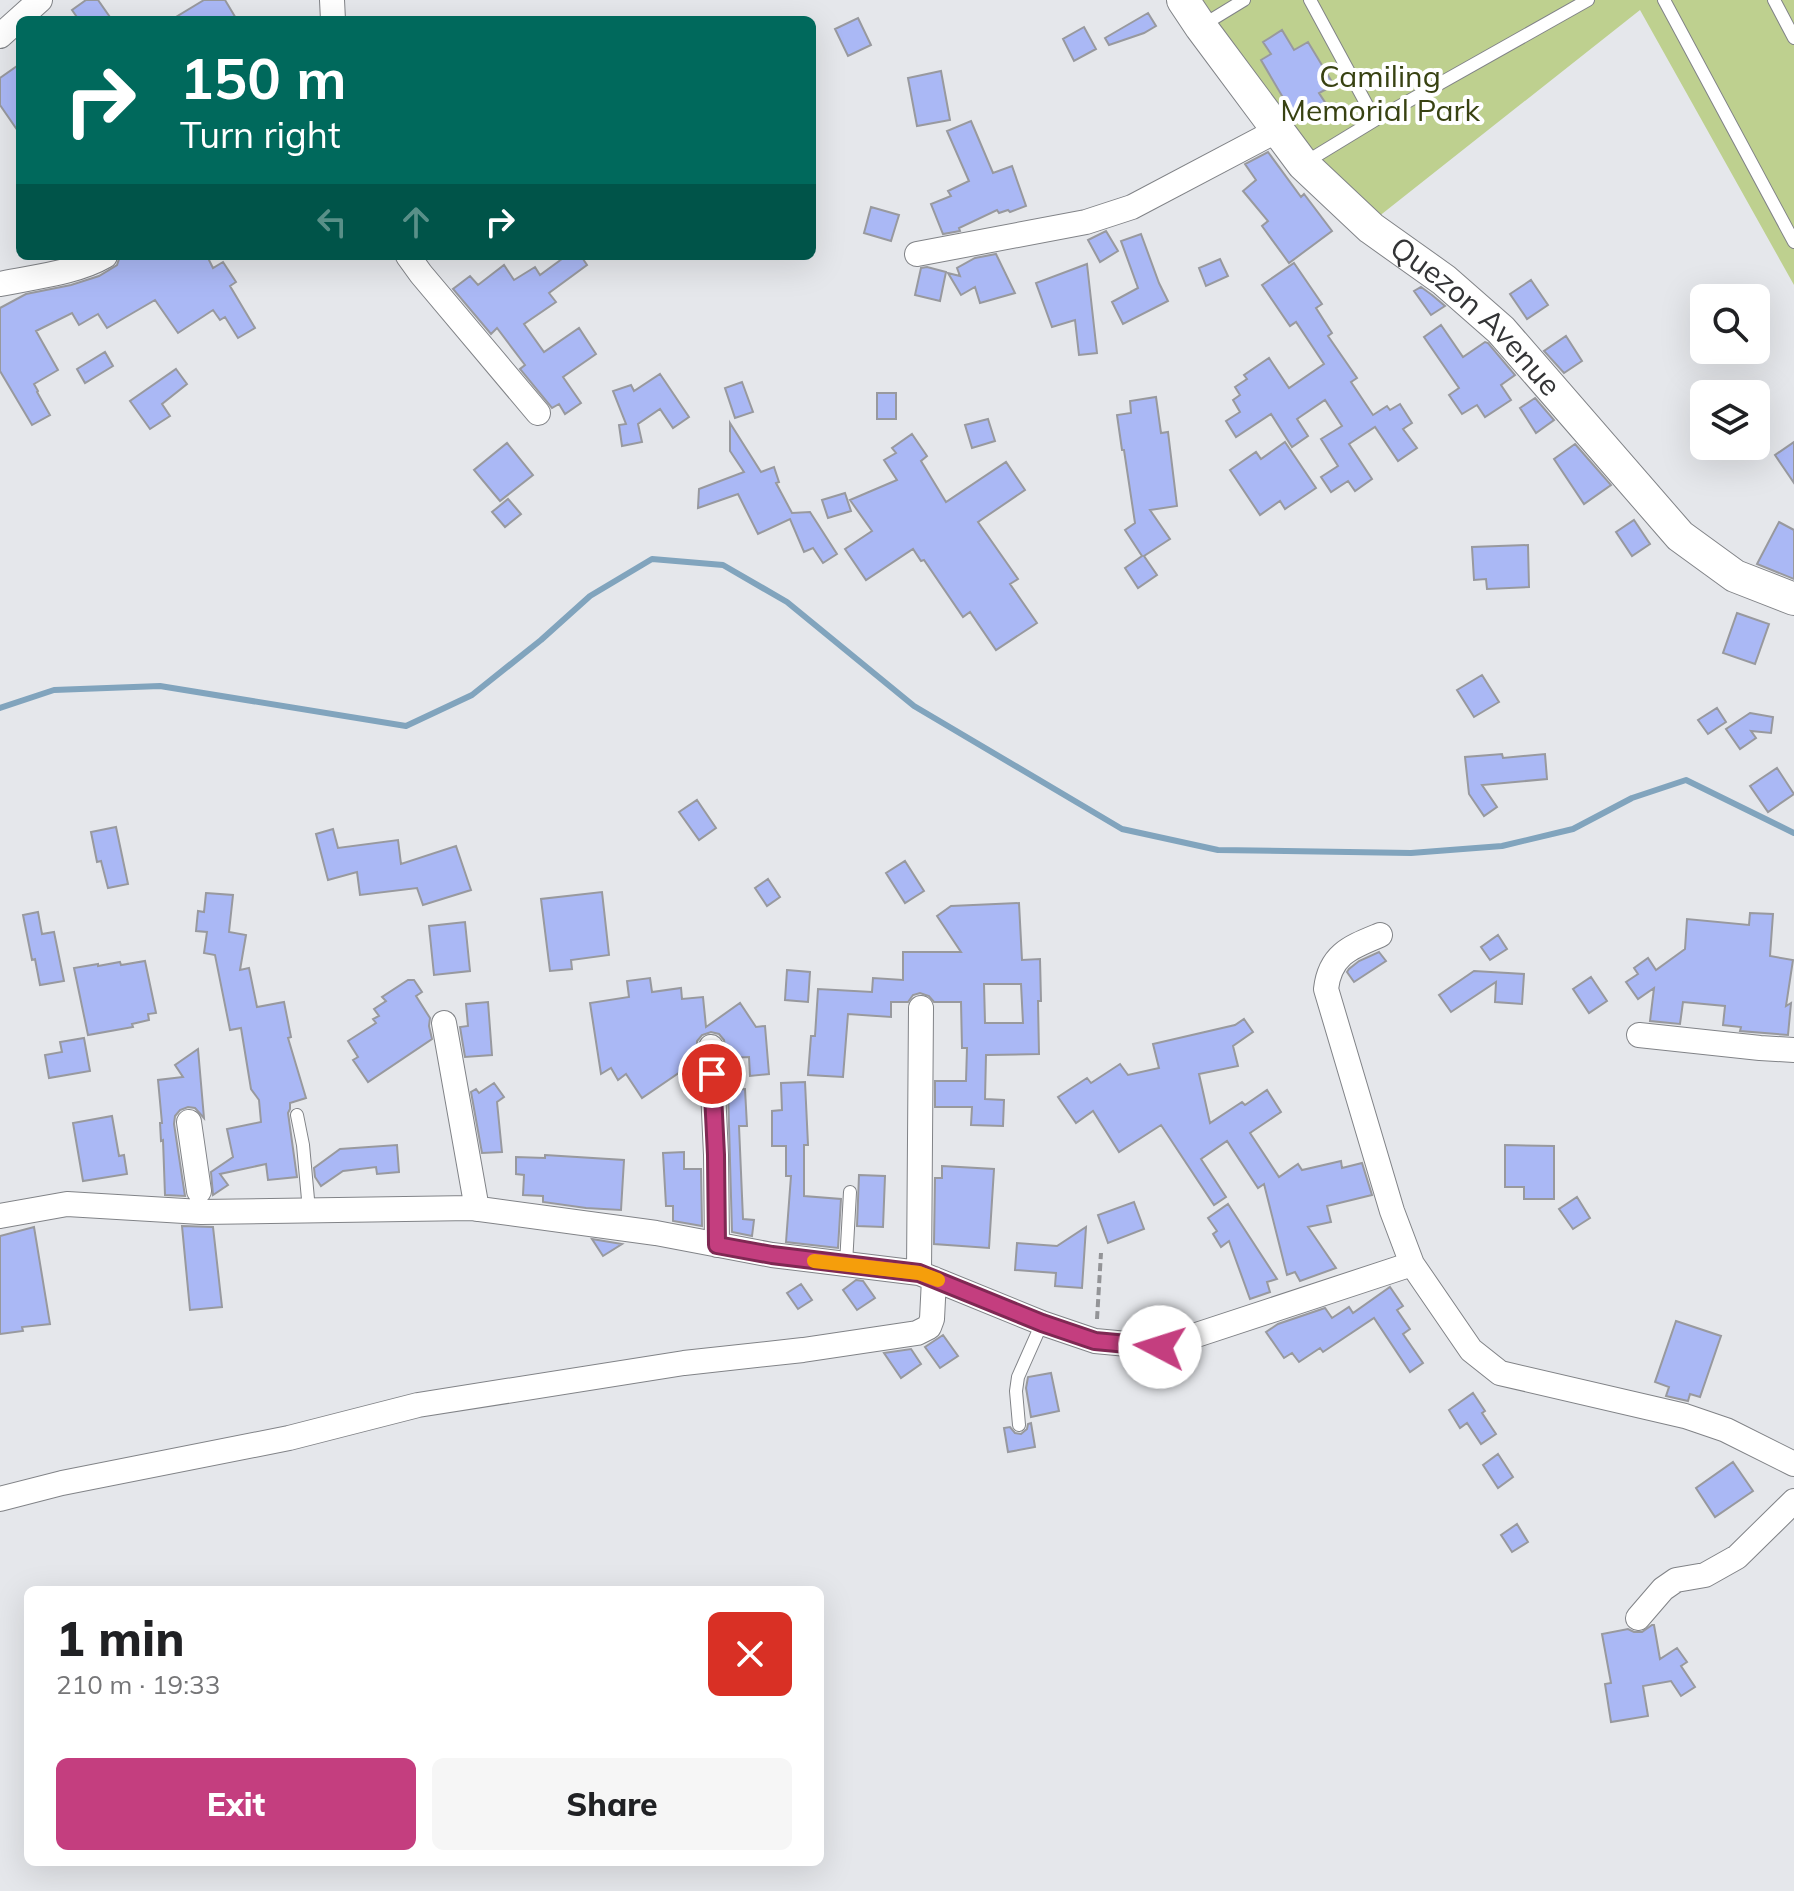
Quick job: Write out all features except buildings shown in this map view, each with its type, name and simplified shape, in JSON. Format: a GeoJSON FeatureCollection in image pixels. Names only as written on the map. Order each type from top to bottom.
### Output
{"type":"FeatureCollection","features":[{"type":"Feature","properties":{"kind":"street"},"geometry":{"type":"LineString","coordinates":[[22,16],[40,0]]}},
{"type":"Feature","properties":{"kind":"street","name":"Quezon Avenue"},"geometry":{"type":"LineString","coordinates":[[1183,0],[1303,164],[1371,228],[1444,280],[1501,330],[1680,536],[1735,576],[1794,599]]}},
{"type":"Feature","properties":{"kind":"street"},"geometry":{"type":"LineString","coordinates":[[0,36],[16,22]]}},
{"type":"Feature","properties":{"kind":"street"},"geometry":{"type":"LineString","coordinates":[[917,254],[1086,222],[1132,207],[1278,130]]}},
{"type":"Feature","properties":{"kind":"street"},"geometry":{"type":"LineString","coordinates":[[0,284],[98,260]]}},
{"type":"Feature","properties":{"kind":"street"},"geometry":{"type":"LineString","coordinates":[[411,260],[538,413]]}},
{"type":"Feature","properties":{"kind":"street"},"geometry":{"type":"LineString","coordinates":[[1380,935],[1353,946],[1339,957],[1328,972],[1326,989],[1392,1211],[1412,1264],[1471,1350],[1500,1373],[1685,1416],[1726,1430],[1794,1464]]}},
{"type":"Feature","properties":{"kind":"street"},"geometry":{"type":"LineString","coordinates":[[0,1499],[62,1483],[289,1438],[418,1405],[684,1363],[917,1333],[929,1327],[932,1319],[927,1276],[921,1008]]}},
{"type":"Feature","properties":{"kind":"street"},"geometry":{"type":"LineString","coordinates":[[444,1023],[477,1209]]}},
{"type":"Feature","properties":{"kind":"street"},"geometry":{"type":"LineString","coordinates":[[1639,1035],[1794,1050]]}},
{"type":"Feature","properties":{"kind":"street"},"geometry":{"type":"LineString","coordinates":[[711,1047],[717,1245]]}},
{"type":"Feature","properties":{"kind":"street"},"geometry":{"type":"LineString","coordinates":[[189,1122],[200,1202]]}},
{"type":"Feature","properties":{"kind":"street"},"geometry":{"type":"LineString","coordinates":[[0,1216],[67,1204],[200,1202],[309,1210],[477,1209],[656,1233],[772,1255],[927,1276],[1095,1341],[1160,1347],[1412,1264]]}},
{"type":"Feature","properties":{"kind":"street"},"geometry":{"type":"LineString","coordinates":[[1638,1618],[1663,1589],[1676,1580],[1705,1575],[1737,1557],[1794,1501]]}},
{"type":"Feature","properties":{"kind":"lane"},"geometry":{"type":"LineString","coordinates":[[1201,27],[1244,0]]}},
{"type":"Feature","properties":{"kind":"lane"},"geometry":{"type":"LineString","coordinates":[[1310,0],[1375,120]]}},
{"type":"Feature","properties":{"kind":"lane"},"geometry":{"type":"LineString","coordinates":[[1303,164],[1588,0]]}},
{"type":"Feature","properties":{"kind":"lane"},"geometry":{"type":"LineString","coordinates":[[1664,0],[1794,242]]}},
{"type":"Feature","properties":{"kind":"lane"},"geometry":{"type":"LineString","coordinates":[[1774,0],[1794,38]]}},
{"type":"Feature","properties":{"kind":"lane"},"geometry":{"type":"LineString","coordinates":[[297,1115],[309,1210]]}},
{"type":"Feature","properties":{"kind":"lane"},"geometry":{"type":"LineString","coordinates":[[846,1264],[850,1192]]}},
{"type":"Feature","properties":{"kind":"lane"},"geometry":{"type":"LineString","coordinates":[[1019,1425],[1018,1377],[1042,1323]]}},
{"type":"Feature","properties":{"kind":"path"},"geometry":{"type":"LineString","coordinates":[[1095,1341],[1101,1253]]}},
{"type":"Feature","properties":{"kind":"green space","name":"Camiling Memorial Park"},"geometry":{"type":"Polygon","coordinates":[[[1202,0],[1794,0],[1794,285],[1640,10],[1373,221],[1298,144],[1202,0]]]}},
{"type":"Feature","properties":{"kind":"waterway"},"geometry":{"type":"LineString","coordinates":[[0,708],[54,690],[160,686],[406,726],[472,695],[590,596],[652,559],[723,565],[787,602],[914,706],[1122,829],[1218,850],[1411,853],[1502,846],[1573,829],[1632,798],[1686,780],[1794,833]]}},
{"type":"Feature","properties":{"kind":"slow traffic"},"geometry":{"type":"LineString","coordinates":[[814,1261],[919,1273],[938,1280]]}},
{"type":"Feature","properties":{"kind":"route"},"geometry":{"type":"LineString","coordinates":[[712,1074],[717,1245],[919,1273],[1095,1341],[1160,1347]]}}]}
